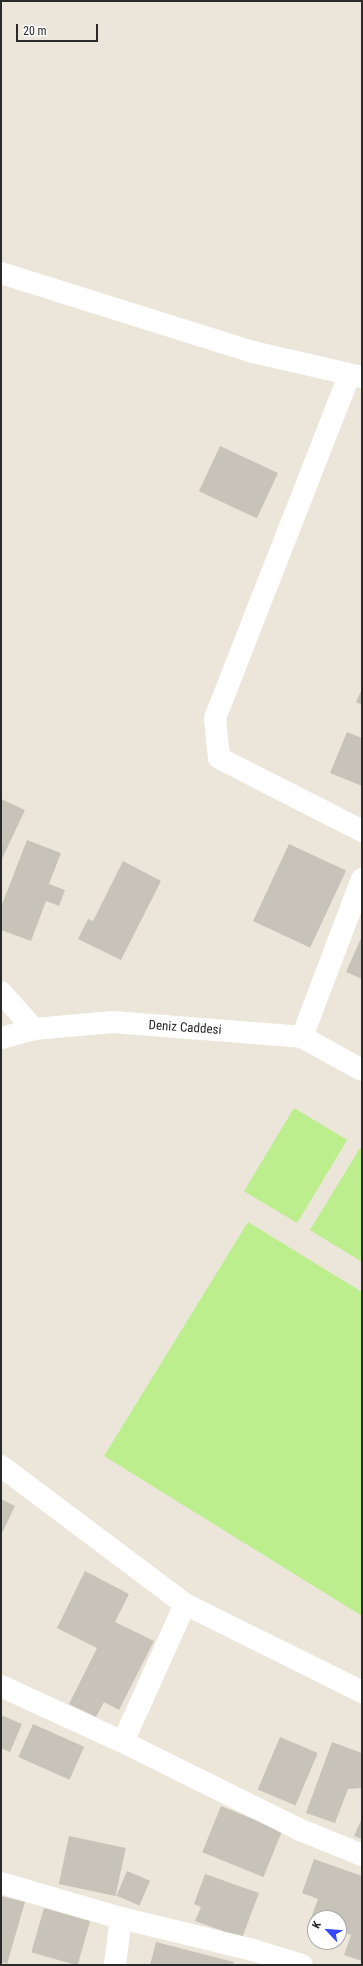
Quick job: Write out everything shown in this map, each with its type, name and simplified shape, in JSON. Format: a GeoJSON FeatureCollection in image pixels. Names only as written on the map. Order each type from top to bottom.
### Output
{"type":"FeatureCollection","features":[{"type":"Feature","properties":{"kind":"street"},"geometry":{"type":"LineString","coordinates":[[1,273],[253,352],[356,376],[215,718],[219,758],[362,831]]}},
{"type":"Feature","properties":{"kind":"street"},"geometry":{"type":"LineString","coordinates":[[302,1037],[362,879]]}},
{"type":"Feature","properties":{"kind":"street"},"geometry":{"type":"LineString","coordinates":[[1,992],[34,1029]]}},
{"type":"Feature","properties":{"kind":"street","name":"Deniz Caddesi"},"geometry":{"type":"LineString","coordinates":[[1,1038],[34,1029],[112,1022],[302,1037],[362,1070]]}},
{"type":"Feature","properties":{"kind":"street"},"geometry":{"type":"LineString","coordinates":[[1,1466],[185,1604],[362,1692]]}},
{"type":"Feature","properties":{"kind":"street"},"geometry":{"type":"LineString","coordinates":[[123,1742],[185,1604]]}},
{"type":"Feature","properties":{"kind":"street"},"geometry":{"type":"LineString","coordinates":[[1,1686],[123,1742],[298,1829],[362,1855]]}},
{"type":"Feature","properties":{"kind":"street"},"geometry":{"type":"LineString","coordinates":[[1,1883],[121,1918],[253,1950],[302,1965]]}},
{"type":"Feature","properties":{"kind":"street"},"geometry":{"type":"LineString","coordinates":[[115,1965],[121,1918]]}},
{"type":"Feature","properties":{"kind":"green space"},"geometry":{"type":"Polygon","coordinates":[[[294,1108],[347,1140],[297,1223],[244,1191],[294,1108]]]}},
{"type":"Feature","properties":{"kind":"green space"},"geometry":{"type":"Polygon","coordinates":[[[360,1148],[362,1149],[362,1262],[310,1230],[360,1148]]]}},
{"type":"Feature","properties":{"kind":"green space"},"geometry":{"type":"Polygon","coordinates":[[[248,1222],[362,1292],[362,1616],[104,1456],[248,1222]]]}},
{"type":"Feature","properties":{"kind":"building"},"geometry":{"type":"Polygon","coordinates":[[[220,446],[278,473],[257,518],[199,491],[220,446]]]}},
{"type":"Feature","properties":{"kind":"building"},"geometry":{"type":"Polygon","coordinates":[[[362,689],[362,705],[356,702],[362,689]]]}},
{"type":"Feature","properties":{"kind":"building"},"geometry":{"type":"Polygon","coordinates":[[[347,732],[362,738],[362,786],[330,773],[347,732]]]}},
{"type":"Feature","properties":{"kind":"building"},"geometry":{"type":"Polygon","coordinates":[[[1,799],[25,810],[1,861],[1,799]]]}},
{"type":"Feature","properties":{"kind":"building"},"geometry":{"type":"Polygon","coordinates":[[[27,840],[61,853],[49,884],[65,890],[59,906],[46,901],[31,941],[1,930],[1,907],[27,840]]]}},
{"type":"Feature","properties":{"kind":"building"},"geometry":{"type":"Polygon","coordinates":[[[289,844],[346,871],[310,948],[253,921],[289,844]]]}},
{"type":"Feature","properties":{"kind":"building"},"geometry":{"type":"Polygon","coordinates":[[[123,861],[161,881],[121,960],[78,939],[88,919],[93,921],[123,861]]]}},
{"type":"Feature","properties":{"kind":"building"},"geometry":{"type":"Polygon","coordinates":[[[362,936],[362,979],[346,972],[362,936]]]}},
{"type":"Feature","properties":{"kind":"building"},"geometry":{"type":"Polygon","coordinates":[[[1,1499],[15,1506],[1,1535],[1,1499]]]}},
{"type":"Feature","properties":{"kind":"building"},"geometry":{"type":"Polygon","coordinates":[[[85,1571],[129,1594],[115,1622],[154,1641],[119,1710],[104,1702],[96,1717],[69,1704],[97,1648],[57,1628],[85,1571]]]}},
{"type":"Feature","properties":{"kind":"building"},"geometry":{"type":"Polygon","coordinates":[[[1,1715],[22,1724],[10,1752],[1,1748],[1,1715]]]}},
{"type":"Feature","properties":{"kind":"building"},"geometry":{"type":"Polygon","coordinates":[[[33,1724],[84,1747],[70,1780],[18,1757],[33,1724]]]}},
{"type":"Feature","properties":{"kind":"building"},"geometry":{"type":"Polygon","coordinates":[[[280,1737],[318,1753],[295,1805],[258,1789],[280,1737]]]}},
{"type":"Feature","properties":{"kind":"building"},"geometry":{"type":"Polygon","coordinates":[[[332,1742],[362,1753],[362,1788],[348,1789],[335,1823],[306,1813],[332,1742]]]}},
{"type":"Feature","properties":{"kind":"building"},"geometry":{"type":"Polygon","coordinates":[[[221,1806],[282,1831],[263,1877],[202,1852],[221,1806]]]}},
{"type":"Feature","properties":{"kind":"building"},"geometry":{"type":"Polygon","coordinates":[[[362,1818],[362,1839],[354,1836],[362,1818]]]}},
{"type":"Feature","properties":{"kind":"building"},"geometry":{"type":"Polygon","coordinates":[[[69,1836],[126,1848],[116,1896],[59,1884],[69,1836]]]}},
{"type":"Feature","properties":{"kind":"building"},"geometry":{"type":"Polygon","coordinates":[[[314,1859],[362,1876],[362,1961],[344,1955],[351,1935],[347,1934],[347,1910],[314,1910],[318,1899],[302,1893],[314,1859]]]}},
{"type":"Feature","properties":{"kind":"building"},"geometry":{"type":"Polygon","coordinates":[[[127,1871],[150,1881],[139,1906],[116,1896],[127,1871]]]}},
{"type":"Feature","properties":{"kind":"building"},"geometry":{"type":"Polygon","coordinates":[[[205,1874],[259,1893],[242,1938],[195,1921],[201,1907],[194,1904],[205,1874]]]}},
{"type":"Feature","properties":{"kind":"building"},"geometry":{"type":"Polygon","coordinates":[[[1,1896],[25,1902],[7,1964],[1,1962],[1,1896]]]}},
{"type":"Feature","properties":{"kind":"building"},"geometry":{"type":"Polygon","coordinates":[[[44,1908],[90,1921],[78,1965],[31,1952],[44,1908]]]}},
{"type":"Feature","properties":{"kind":"building"},"geometry":{"type":"Polygon","coordinates":[[[156,1942],[234,1962],[233,1965],[150,1965],[156,1942]]]}}]}
